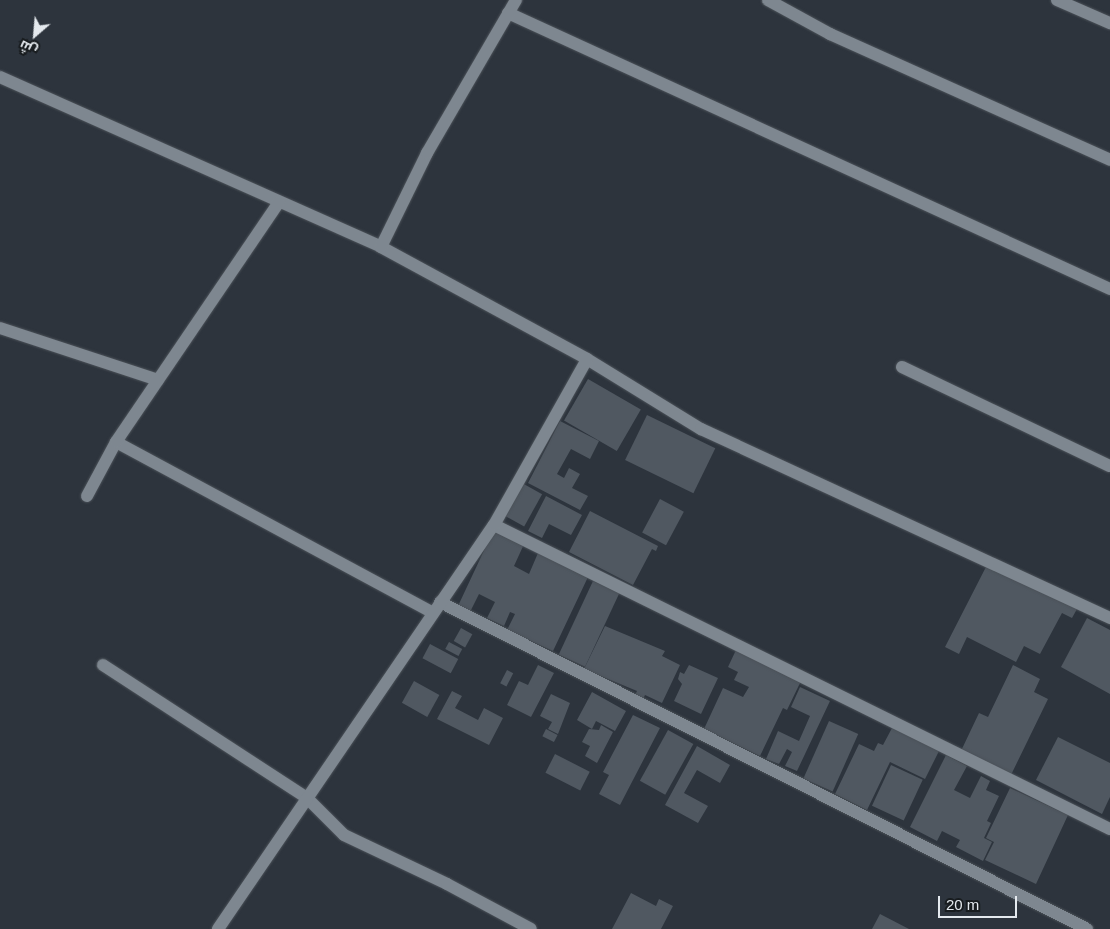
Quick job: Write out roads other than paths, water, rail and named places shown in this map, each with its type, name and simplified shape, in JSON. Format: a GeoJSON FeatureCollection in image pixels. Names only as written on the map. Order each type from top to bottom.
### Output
{"type":"FeatureCollection","features":[{"type":"Feature","properties":{"kind":"street"},"geometry":{"type":"LineString","coordinates":[[381,247],[427,153],[516,0]]}},
{"type":"Feature","properties":{"kind":"street"},"geometry":{"type":"LineString","coordinates":[[768,0],[830,34],[1110,160]]}},
{"type":"Feature","properties":{"kind":"street"},"geometry":{"type":"LineString","coordinates":[[1057,0],[1110,23]]}},
{"type":"Feature","properties":{"kind":"street"},"geometry":{"type":"LineString","coordinates":[[508,13],[1110,289]]}},
{"type":"Feature","properties":{"kind":"street"},"geometry":{"type":"LineString","coordinates":[[0,77],[381,247],[587,359],[701,429],[1110,618]]}},
{"type":"Feature","properties":{"kind":"street"},"geometry":{"type":"LineString","coordinates":[[86,496],[116,442],[279,202]]}},
{"type":"Feature","properties":{"kind":"street"},"geometry":{"type":"LineString","coordinates":[[0,328],[158,380]]}},
{"type":"Feature","properties":{"kind":"street"},"geometry":{"type":"LineString","coordinates":[[218,929],[436,607],[494,525],[587,359]]}},
{"type":"Feature","properties":{"kind":"street"},"geometry":{"type":"LineString","coordinates":[[902,367],[1110,466]]}},
{"type":"Feature","properties":{"kind":"street"},"geometry":{"type":"LineString","coordinates":[[116,442],[436,607],[1086,929]]}},
{"type":"Feature","properties":{"kind":"street"},"geometry":{"type":"LineString","coordinates":[[494,525],[1110,828]]}},
{"type":"Feature","properties":{"kind":"street"},"geometry":{"type":"LineString","coordinates":[[103,665],[307,798],[344,835],[448,884],[531,929]]}}]}
